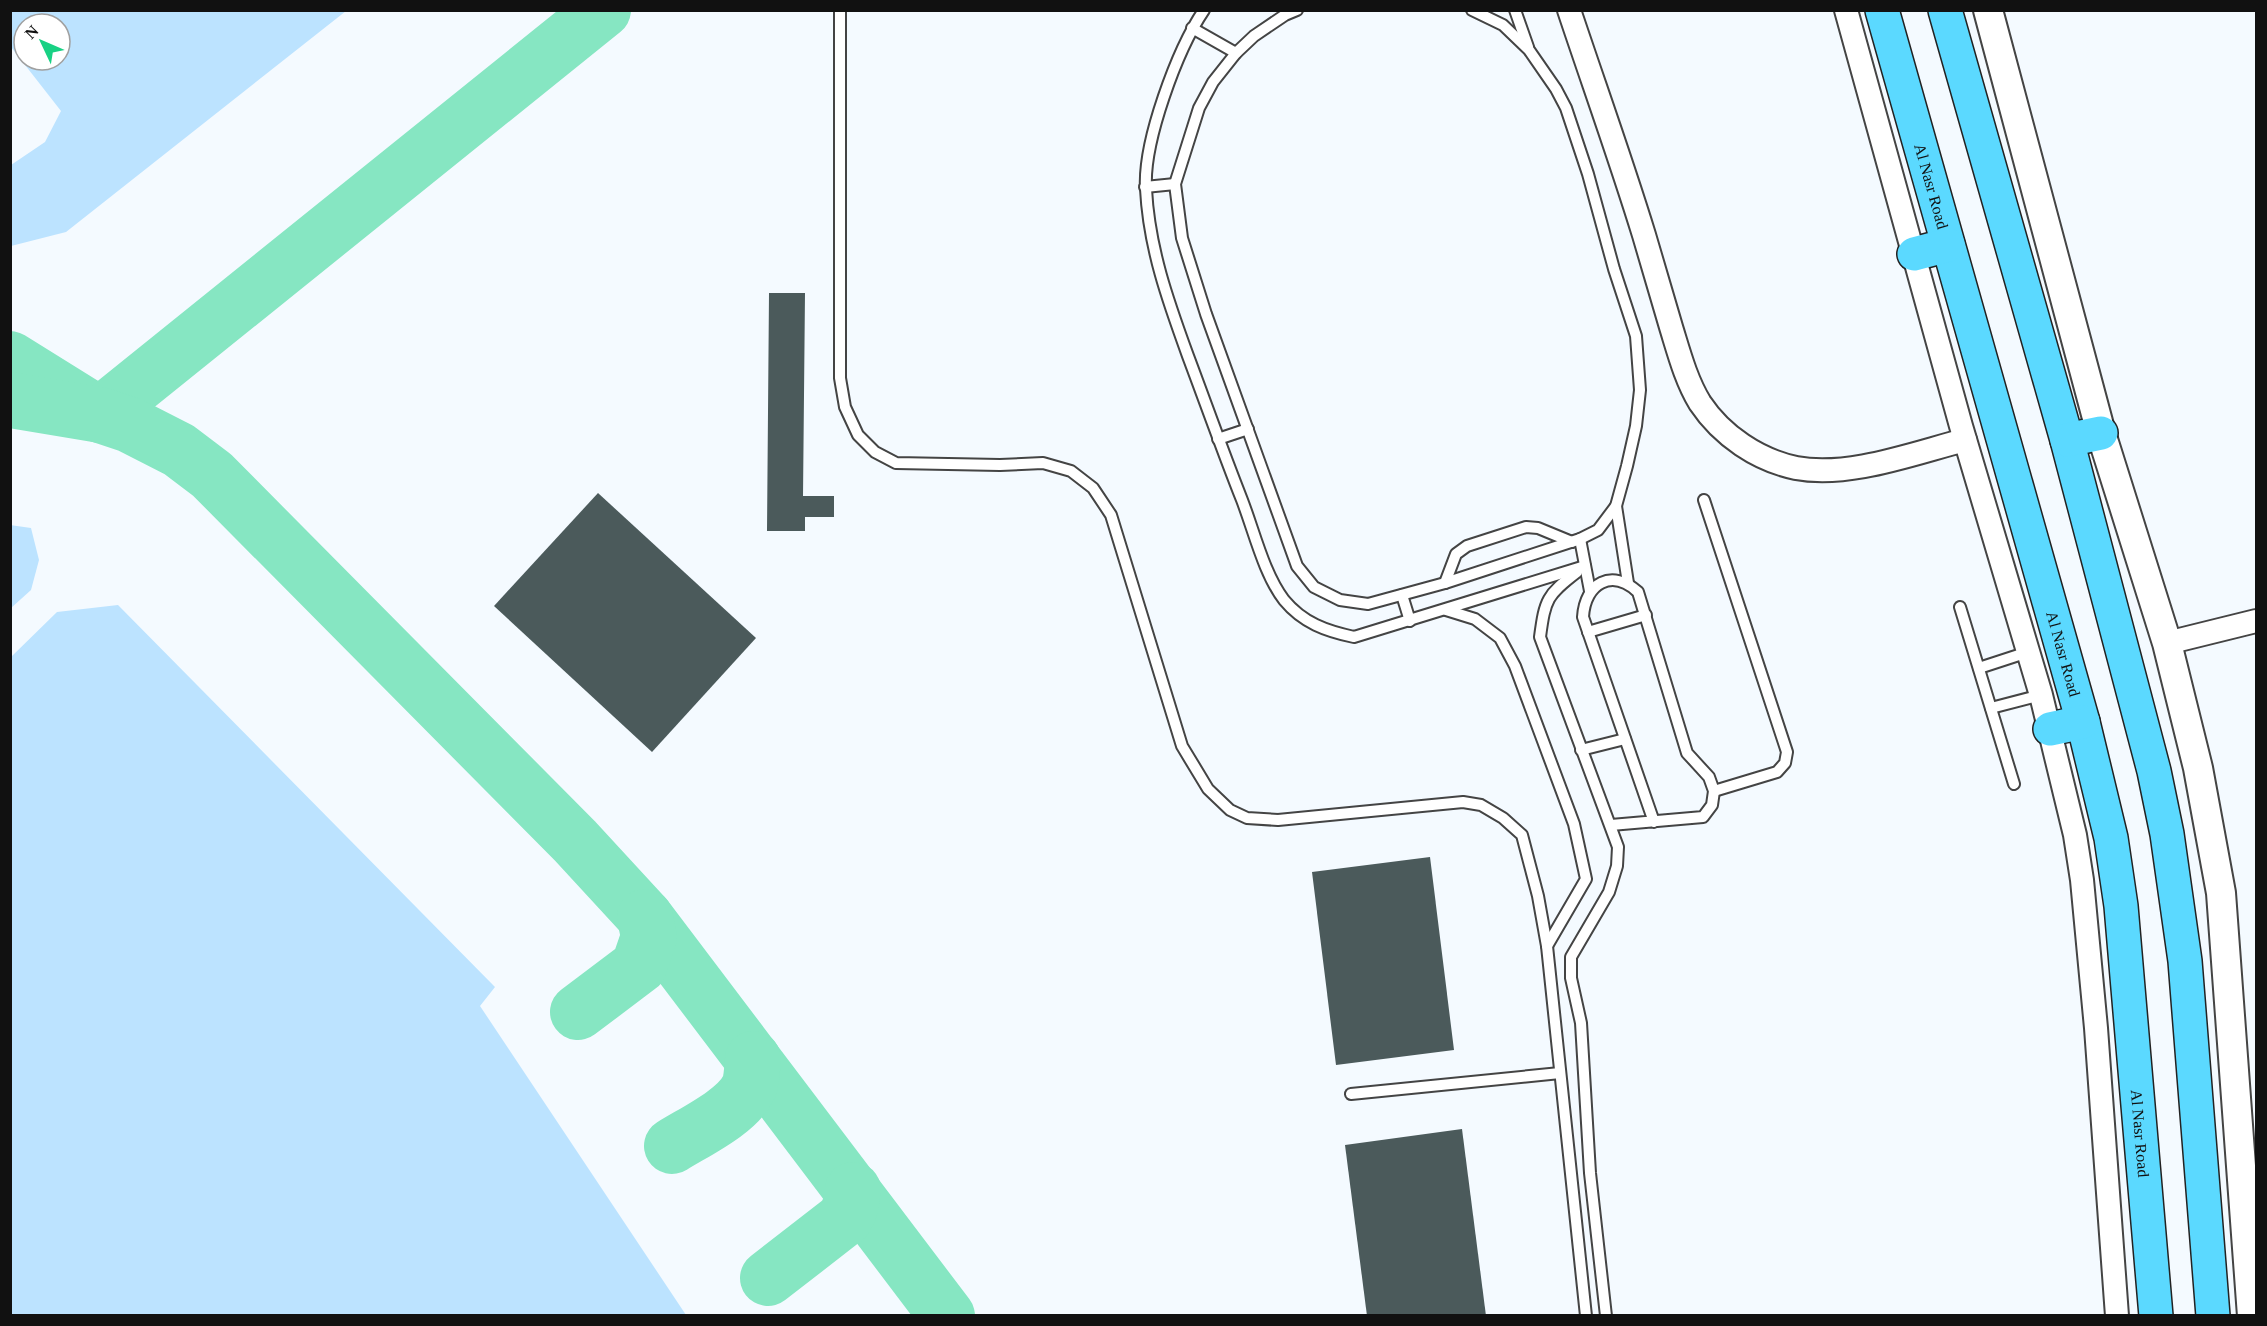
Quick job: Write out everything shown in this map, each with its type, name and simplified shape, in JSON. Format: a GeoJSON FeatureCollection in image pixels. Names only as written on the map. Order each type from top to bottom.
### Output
{"type":"FeatureCollection","features":[{"type":"Feature","properties":{"kind":"highway","name":"Al Nasr Road"},"geometry":{"type":"LineString","coordinates":[[1882,10],[2083,722],[2111,838],[2121,906],[2156,1316]]}},
{"type":"Feature","properties":{"kind":"highway"},"geometry":{"type":"LineString","coordinates":[[1945,10],[2067,440],[2154,771],[2167,834],[2185,961],[2213,1316]]}},
{"type":"Feature","properties":{"kind":"highway"},"geometry":{"type":"LineString","coordinates":[[1914,254],[1948,245]]}},
{"type":"Feature","properties":{"kind":"highway"},"geometry":{"type":"LineString","coordinates":[[2067,440],[2101,433]]}},
{"type":"Feature","properties":{"kind":"highway"},"geometry":{"type":"LineString","coordinates":[[2050,729],[2083,722]]}},
{"type":"Feature","properties":{"kind":"street"},"geometry":{"type":"LineString","coordinates":[[1569,10],[1635,206],[1684,369],[1701,404],[1713,420],[1727,433],[1759,455],[1796,468],[1816,471],[1855,468],[1965,440]]}},
{"type":"Feature","properties":{"kind":"street"},"geometry":{"type":"LineString","coordinates":[[1846,10],[1965,440],[2041,695],[2075,835],[2082,880],[2096,1028],[2117,1316]]}},
{"type":"Feature","properties":{"kind":"street"},"geometry":{"type":"LineString","coordinates":[[1988,10],[2101,433],[2167,643],[2198,768],[2220,893],[2252,1316]]}},
{"type":"Feature","properties":{"kind":"street"},"geometry":{"type":"LineString","coordinates":[[2167,643],[2256,621]]}},
{"type":"Feature","properties":{"kind":"lane"},"geometry":{"type":"LineString","coordinates":[[840,10],[840,378],[845,407],[858,435],[876,452],[896,463],[977,465],[1043,463],[1071,471],[1093,488],[1111,515],[1182,746],[1208,789],[1230,810],[1247,818],[1278,820],[1463,802],[1481,805],[1503,818],[1522,835],[1538,896],[1547,946],[1586,1316]]}},
{"type":"Feature","properties":{"kind":"lane"},"geometry":{"type":"LineString","coordinates":[[1204,10],[1192,28],[1162,102],[1150,140],[1145,187],[1150,233],[1162,283],[1218,439],[1269,575],[1284,599],[1302,619],[1328,632],[1354,637],[1585,566]]}},
{"type":"Feature","properties":{"kind":"lane"},"geometry":{"type":"LineString","coordinates":[[1298,10],[1285,15],[1254,36],[1236,53],[1214,82],[1199,108],[1175,184],[1182,238],[1206,314],[1297,566],[1314,587],[1340,600],[1368,604],[1445,584],[1576,541],[1598,530],[1616,506],[1636,426],[1640,390],[1636,336],[1566,108],[1529,50],[1503,25],[1472,10]]}},
{"type":"Feature","properties":{"kind":"lane"},"geometry":{"type":"LineString","coordinates":[[1515,10],[1529,50]]}},
{"type":"Feature","properties":{"kind":"lane"},"geometry":{"type":"LineString","coordinates":[[1192,28],[1236,53]]}},
{"type":"Feature","properties":{"kind":"lane"},"geometry":{"type":"LineString","coordinates":[[1145,187],[1175,184]]}},
{"type":"Feature","properties":{"kind":"lane"},"geometry":{"type":"LineString","coordinates":[[1218,439],[1248,429]]}},
{"type":"Feature","properties":{"kind":"lane"},"geometry":{"type":"LineString","coordinates":[[1704,500],[1787,752],[1785,763],[1777,772],[1714,791]]}},
{"type":"Feature","properties":{"kind":"lane"},"geometry":{"type":"LineString","coordinates":[[1616,506],[1628,583]]}},
{"type":"Feature","properties":{"kind":"lane"},"geometry":{"type":"LineString","coordinates":[[1445,584],[1450,565],[1456,554],[1467,546],[1526,527],[1538,528],[1576,541]]}},
{"type":"Feature","properties":{"kind":"lane"},"geometry":{"type":"LineString","coordinates":[[1576,541],[1585,566],[1590,591]]}},
{"type":"Feature","properties":{"kind":"lane"},"geometry":{"type":"LineString","coordinates":[[1585,566],[1555,589],[1547,600],[1540,636],[1618,847],[1617,866],[1609,892],[1571,957],[1571,978],[1581,1023],[1590,1173],[1606,1316]]}},
{"type":"Feature","properties":{"kind":"lane"},"geometry":{"type":"LineString","coordinates":[[1611,825],[1654,822],[1703,817],[1712,805],[1714,791],[1709,777],[1687,753],[1638,592],[1628,583],[1615,580],[1601,582],[1590,591],[1584,603],[1583,617],[1654,822]]}},
{"type":"Feature","properties":{"kind":"lane"},"geometry":{"type":"LineString","coordinates":[[1402,595],[1410,621]]}},
{"type":"Feature","properties":{"kind":"lane"},"geometry":{"type":"LineString","coordinates":[[1960,607],[2014,784]]}},
{"type":"Feature","properties":{"kind":"lane"},"geometry":{"type":"LineString","coordinates":[[1445,610],[1475,619],[1500,638],[1515,666],[1574,824],[1586,879],[1547,946]]}},
{"type":"Feature","properties":{"kind":"lane"},"geometry":{"type":"LineString","coordinates":[[1588,632],[1646,615]]}},
{"type":"Feature","properties":{"kind":"lane"},"geometry":{"type":"LineString","coordinates":[[1979,668],[2028,652]]}},
{"type":"Feature","properties":{"kind":"lane"},"geometry":{"type":"LineString","coordinates":[[1991,708],[2041,695]]}},
{"type":"Feature","properties":{"kind":"lane"},"geometry":{"type":"LineString","coordinates":[[1581,750],[1625,739]]}},
{"type":"Feature","properties":{"kind":"lane"},"geometry":{"type":"LineString","coordinates":[[1351,1094],[1560,1073]]}},
{"type":"Feature","properties":{"kind":"sand"},"geometry":{"type":"Polygon","coordinates":[[[11,10],[346,10],[66,232],[11,246],[11,165],[45,142],[61,111],[31,72],[72,72],[72,12],[12,12],[12,48],[11,10]]]}},
{"type":"Feature","properties":{"kind":"sand"},"geometry":{"type":"Polygon","coordinates":[[[10,525],[31,528],[39,560],[31,590],[11,608],[10,525]]]}},
{"type":"Feature","properties":{"kind":"sand"},"geometry":{"type":"Polygon","coordinates":[[[118,605],[495,987],[480,1006],[686,1315],[11,1315],[11,657],[57,612],[118,605]]]}},
{"type":"Feature","properties":{"kind":"building"},"geometry":{"type":"Polygon","coordinates":[[[769,293],[805,293],[803,496],[834,496],[834,517],[805,517],[805,531],[767,531],[769,293]]]}},
{"type":"Feature","properties":{"kind":"building"},"geometry":{"type":"Polygon","coordinates":[[[598,493],[756,638],[652,752],[494,606],[598,493]]]}},
{"type":"Feature","properties":{"kind":"building"},"geometry":{"type":"Polygon","coordinates":[[[1430,857],[1454,1050],[1336,1065],[1312,872],[1430,857]]]}},
{"type":"Feature","properties":{"kind":"building"},"geometry":{"type":"Polygon","coordinates":[[[1462,1129],[1486,1316],[1367,1316],[1345,1145],[1462,1129]]]}},
{"type":"Feature","properties":{"kind":"taxiway"},"geometry":{"type":"LineString","coordinates":[[10,359],[100,415],[603,10]]}},
{"type":"Feature","properties":{"kind":"taxiway"},"geometry":{"type":"LineString","coordinates":[[10,400],[100,415],[130,425],[179,450],[212,475],[575,841],[645,917],[947,1316]]}},
{"type":"Feature","properties":{"kind":"taxiway"},"geometry":{"type":"LineString","coordinates":[[578,1012],[639,966],[649,937],[645,917]]}},
{"type":"Feature","properties":{"kind":"taxiway"},"geometry":{"type":"LineString","coordinates":[[672,1146],[735,1105],[749,1087],[753,1059]]}},
{"type":"Feature","properties":{"kind":"taxiway"},"geometry":{"type":"LineString","coordinates":[[768,1278],[844,1219],[850,1208],[853,1190]]}}]}
